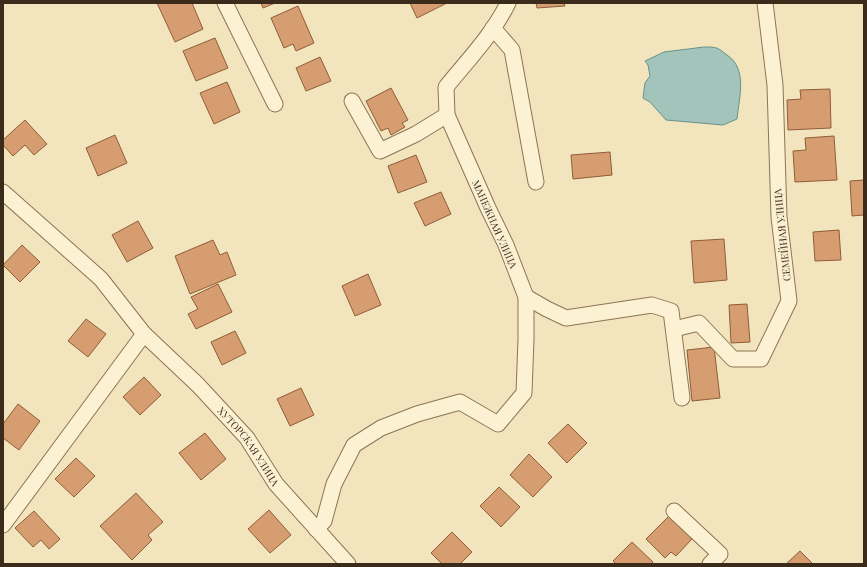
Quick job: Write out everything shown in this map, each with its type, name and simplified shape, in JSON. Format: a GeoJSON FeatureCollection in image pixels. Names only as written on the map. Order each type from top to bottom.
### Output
{"type":"FeatureCollection","features":[{"type":"Feature","properties":{"kind":"street"},"geometry":{"type":"LineString","coordinates":[[225,3],[275,104]]}},
{"type":"Feature","properties":{"kind":"street","name":"МАНЕЖНАЯ УЛИЦА"},"geometry":{"type":"LineString","coordinates":[[316,529],[324,521],[334,484],[354,445],[381,428],[417,414],[460,402],[498,424],[524,393],[526,297],[506,245],[447,115],[446,87],[500,19],[508,3]]}},
{"type":"Feature","properties":{"kind":"street","name":"СЕМЕЙНАЯ УЛИЦА"},"geometry":{"type":"LineString","coordinates":[[674,329],[699,323],[733,359],[761,359],[789,301],[779,217],[775,85],[765,3]]}},
{"type":"Feature","properties":{"kind":"street"},"geometry":{"type":"LineString","coordinates":[[493,28],[512,50],[536,182]]}},
{"type":"Feature","properties":{"kind":"street"},"geometry":{"type":"LineString","coordinates":[[352,100],[380,151],[416,134],[447,115]]}},
{"type":"Feature","properties":{"kind":"street","name":"ХУТОРСКАЯ УЛИЦА"},"geometry":{"type":"LineString","coordinates":[[3,192],[101,279],[144,334],[198,385],[247,438],[276,484],[348,564]]}},
{"type":"Feature","properties":{"kind":"street"},"geometry":{"type":"LineString","coordinates":[[526,297],[566,318],[652,305],[672,311],[682,398]]}},
{"type":"Feature","properties":{"kind":"street"},"geometry":{"type":"LineString","coordinates":[[3,525],[144,334]]}},
{"type":"Feature","properties":{"kind":"street"},"geometry":{"type":"LineString","coordinates":[[674,511],[720,554],[710,564]]}},
{"type":"Feature","properties":{"kind":"water"},"geometry":{"type":"Polygon","coordinates":[[[714,47],[719,49],[734,61],[738,68],[741,84],[737,119],[723,125],[666,120],[650,102],[643,98],[645,83],[650,76],[648,65],[645,61],[664,52],[714,47]]]}},
{"type":"Feature","properties":{"kind":"building"},"geometry":{"type":"Polygon","coordinates":[[[157,3],[192,3],[203,29],[175,42],[157,3]]]}},
{"type":"Feature","properties":{"kind":"building"},"geometry":{"type":"Polygon","coordinates":[[[261,3],[275,3],[263,8],[261,3]]]}},
{"type":"Feature","properties":{"kind":"building"},"geometry":{"type":"Polygon","coordinates":[[[410,3],[447,3],[417,18],[410,3]]]}},
{"type":"Feature","properties":{"kind":"building"},"geometry":{"type":"Polygon","coordinates":[[[536,3],[564,3],[565,6],[537,8],[536,3]]]}},
{"type":"Feature","properties":{"kind":"building"},"geometry":{"type":"Polygon","coordinates":[[[298,6],[314,43],[296,51],[293,44],[284,48],[271,18],[298,6]]]}},
{"type":"Feature","properties":{"kind":"building"},"geometry":{"type":"Polygon","coordinates":[[[215,38],[228,68],[196,81],[183,51],[215,38]]]}},
{"type":"Feature","properties":{"kind":"building"},"geometry":{"type":"Polygon","coordinates":[[[320,57],[331,81],[306,91],[296,68],[320,57]]]}},
{"type":"Feature","properties":{"kind":"building"},"geometry":{"type":"Polygon","coordinates":[[[227,82],[240,112],[214,124],[200,93],[227,82]]]}},
{"type":"Feature","properties":{"kind":"building"},"geometry":{"type":"Polygon","coordinates":[[[391,88],[408,120],[402,123],[405,127],[391,135],[388,128],[381,131],[366,101],[391,88]]]}},
{"type":"Feature","properties":{"kind":"building"},"geometry":{"type":"Polygon","coordinates":[[[830,89],[831,128],[788,130],[787,100],[801,99],[800,90],[830,89]]]}},
{"type":"Feature","properties":{"kind":"building"},"geometry":{"type":"Polygon","coordinates":[[[25,120],[47,144],[34,155],[25,145],[13,156],[3,145],[3,140],[25,120]]]}},
{"type":"Feature","properties":{"kind":"building"},"geometry":{"type":"Polygon","coordinates":[[[115,135],[127,163],[98,176],[86,148],[115,135]]]}},
{"type":"Feature","properties":{"kind":"building"},"geometry":{"type":"Polygon","coordinates":[[[834,136],[837,180],[795,182],[793,151],[806,150],[805,138],[834,136]]]}},
{"type":"Feature","properties":{"kind":"building"},"geometry":{"type":"Polygon","coordinates":[[[610,152],[612,175],[573,179],[571,155],[610,152]]]}},
{"type":"Feature","properties":{"kind":"building"},"geometry":{"type":"Polygon","coordinates":[[[416,155],[427,182],[398,193],[388,166],[416,155]]]}},
{"type":"Feature","properties":{"kind":"building"},"geometry":{"type":"Polygon","coordinates":[[[864,180],[864,215],[852,216],[850,181],[864,180]]]}},
{"type":"Feature","properties":{"kind":"building"},"geometry":{"type":"Polygon","coordinates":[[[441,192],[451,214],[425,226],[414,203],[441,192]]]}},
{"type":"Feature","properties":{"kind":"building"},"geometry":{"type":"Polygon","coordinates":[[[138,221],[153,248],[127,262],[112,235],[138,221]]]}},
{"type":"Feature","properties":{"kind":"building"},"geometry":{"type":"Polygon","coordinates":[[[839,230],[841,260],[815,261],[813,232],[839,230]]]}},
{"type":"Feature","properties":{"kind":"building"},"geometry":{"type":"Polygon","coordinates":[[[724,239],[727,280],[694,283],[691,241],[724,239]]]}},
{"type":"Feature","properties":{"kind":"building"},"geometry":{"type":"Polygon","coordinates":[[[213,240],[220,255],[227,252],[236,275],[190,294],[175,256],[213,240]]]}},
{"type":"Feature","properties":{"kind":"building"},"geometry":{"type":"Polygon","coordinates":[[[22,245],[40,262],[20,282],[3,265],[22,245]]]}},
{"type":"Feature","properties":{"kind":"building"},"geometry":{"type":"Polygon","coordinates":[[[368,274],[381,305],[355,316],[342,286],[368,274]]]}},
{"type":"Feature","properties":{"kind":"building"},"geometry":{"type":"Polygon","coordinates":[[[218,284],[232,312],[196,329],[188,314],[198,309],[191,297],[218,284]]]}},
{"type":"Feature","properties":{"kind":"building"},"geometry":{"type":"Polygon","coordinates":[[[747,304],[750,342],[731,343],[729,305],[747,304]]]}},
{"type":"Feature","properties":{"kind":"building"},"geometry":{"type":"Polygon","coordinates":[[[86,319],[106,334],[88,357],[68,341],[86,319]]]}},
{"type":"Feature","properties":{"kind":"building"},"geometry":{"type":"Polygon","coordinates":[[[235,331],[246,353],[222,365],[211,342],[235,331]]]}},
{"type":"Feature","properties":{"kind":"building"},"geometry":{"type":"Polygon","coordinates":[[[714,347],[720,398],[692,401],[687,350],[714,347]]]}},
{"type":"Feature","properties":{"kind":"building"},"geometry":{"type":"Polygon","coordinates":[[[144,377],[161,395],[140,415],[123,397],[144,377]]]}},
{"type":"Feature","properties":{"kind":"building"},"geometry":{"type":"Polygon","coordinates":[[[301,388],[314,415],[290,426],[277,399],[301,388]]]}},
{"type":"Feature","properties":{"kind":"building"},"geometry":{"type":"Polygon","coordinates":[[[18,404],[40,421],[19,450],[3,438],[3,424],[18,404]]]}},
{"type":"Feature","properties":{"kind":"building"},"geometry":{"type":"Polygon","coordinates":[[[568,424],[587,443],[567,463],[548,443],[568,424]]]}},
{"type":"Feature","properties":{"kind":"building"},"geometry":{"type":"Polygon","coordinates":[[[205,433],[226,459],[201,480],[179,453],[205,433]]]}},
{"type":"Feature","properties":{"kind":"building"},"geometry":{"type":"Polygon","coordinates":[[[529,454],[552,477],[533,497],[510,475],[529,454]]]}},
{"type":"Feature","properties":{"kind":"building"},"geometry":{"type":"Polygon","coordinates":[[[76,458],[95,476],[74,497],[55,479],[76,458]]]}},
{"type":"Feature","properties":{"kind":"building"},"geometry":{"type":"Polygon","coordinates":[[[499,487],[520,507],[501,527],[480,506],[499,487]]]}},
{"type":"Feature","properties":{"kind":"building"},"geometry":{"type":"Polygon","coordinates":[[[136,493],[163,522],[148,535],[152,540],[132,560],[100,526],[136,493]]]}},
{"type":"Feature","properties":{"kind":"building"},"geometry":{"type":"Polygon","coordinates":[[[269,510],[291,535],[270,553],[248,529],[269,510]]]}},
{"type":"Feature","properties":{"kind":"building"},"geometry":{"type":"Polygon","coordinates":[[[34,511],[60,539],[49,549],[41,540],[33,547],[15,528],[34,511]]]}},
{"type":"Feature","properties":{"kind":"building"},"geometry":{"type":"Polygon","coordinates":[[[669,516],[692,539],[676,556],[671,552],[665,558],[646,539],[669,516]]]}},
{"type":"Feature","properties":{"kind":"building"},"geometry":{"type":"Polygon","coordinates":[[[452,532],[472,552],[460,564],[442,564],[431,553],[452,532]]]}},
{"type":"Feature","properties":{"kind":"building"},"geometry":{"type":"Polygon","coordinates":[[[632,542],[653,562],[651,564],[616,564],[613,561],[632,542]]]}},
{"type":"Feature","properties":{"kind":"building"},"geometry":{"type":"Polygon","coordinates":[[[800,551],[813,564],[786,564],[800,551]]]}}]}
